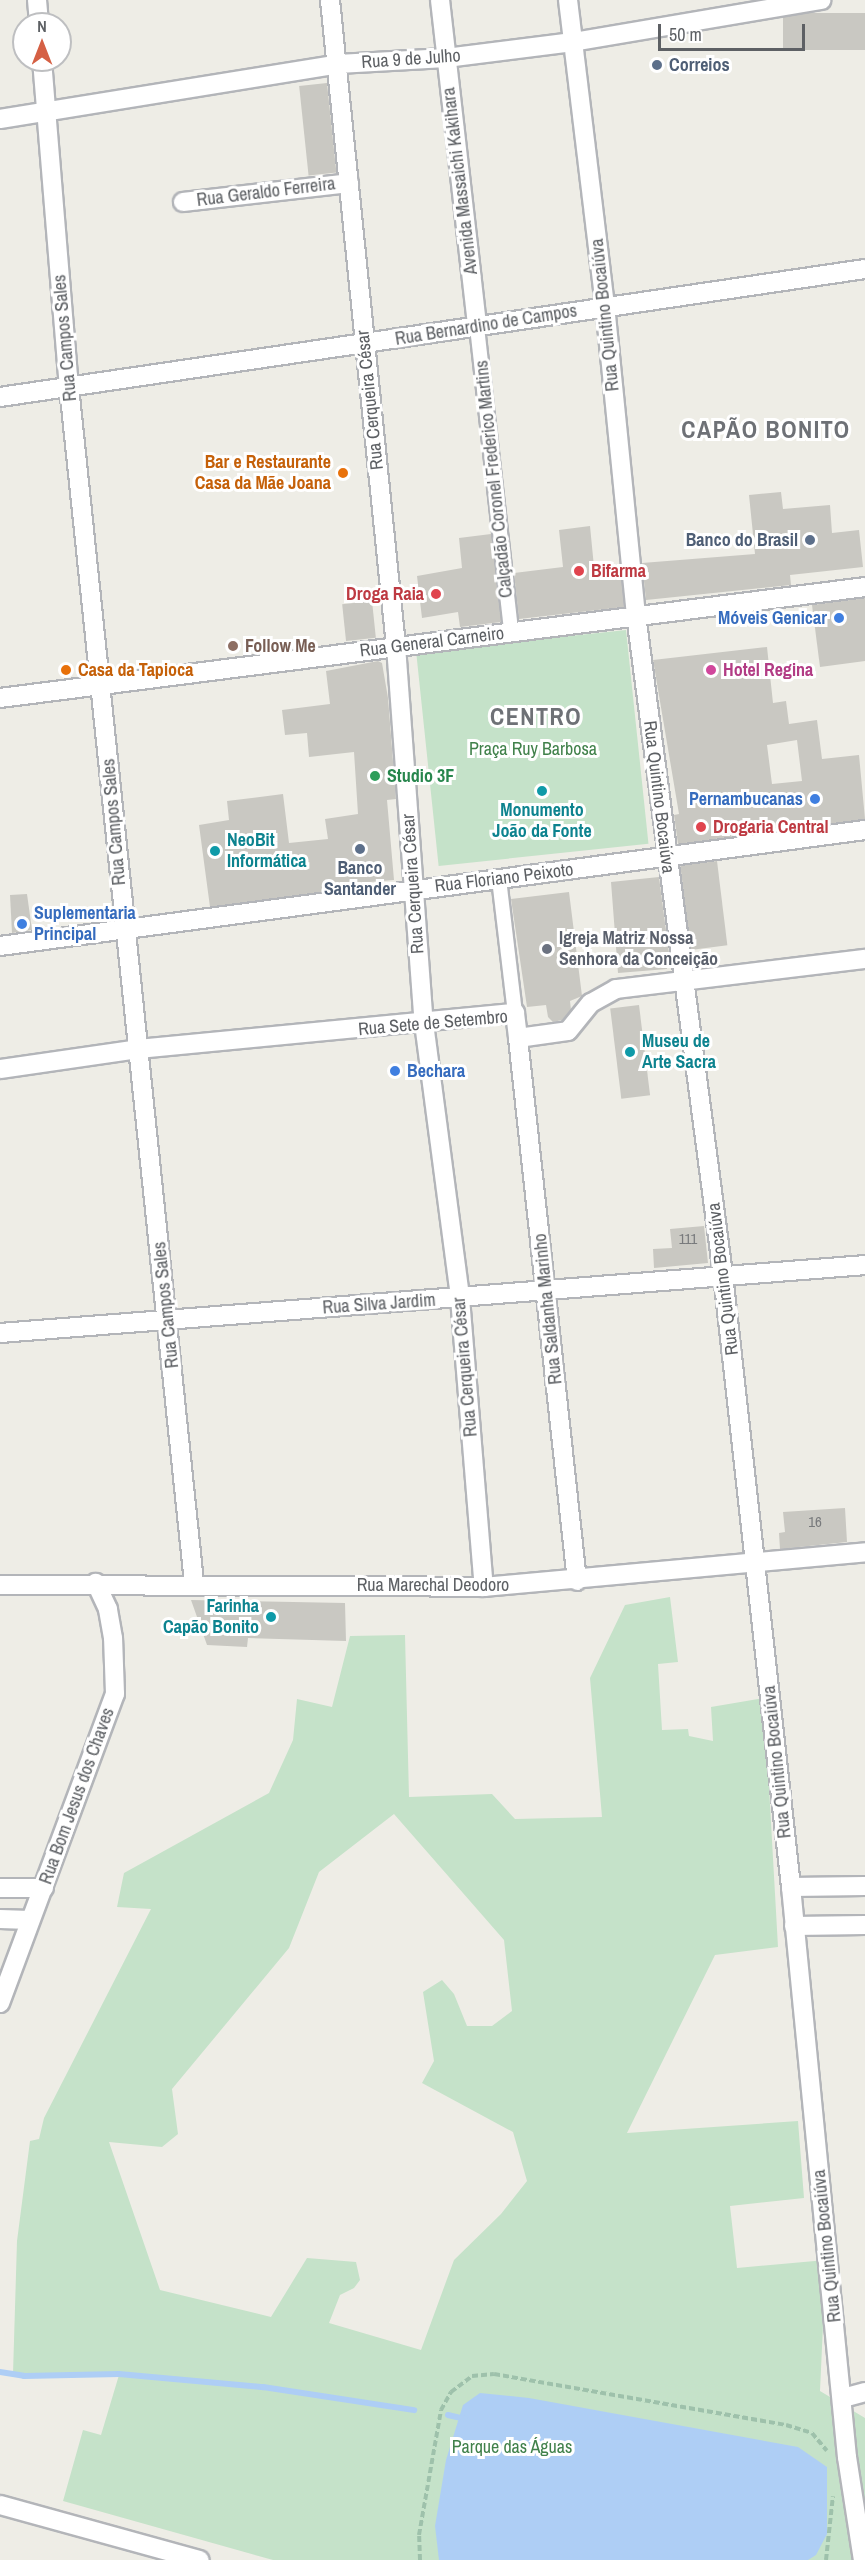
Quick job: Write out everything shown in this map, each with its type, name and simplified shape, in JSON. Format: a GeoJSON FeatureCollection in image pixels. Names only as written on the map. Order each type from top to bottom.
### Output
{"type":"FeatureCollection","features":[{"type":"Feature","properties":{"kind":"street","name":"Rua Cerqueira César"},"geometry":{"type":"LineString","coordinates":[[330,0],[396,646],[424,1023],[460,1298],[484,1587]]}},
{"type":"Feature","properties":{"kind":"street","name":"Avenida Massaichi Kakihara"},"geometry":{"type":"LineString","coordinates":[[440,0],[477,327]]}},
{"type":"Feature","properties":{"kind":"street","name":"Rua Quintino Bocaiúva"},"geometry":{"type":"LineString","coordinates":[[568,0],[605,305],[636,615],[723,1275],[791,1887],[843,2398],[863,2560]]}},
{"type":"Feature","properties":{"kind":"street","name":"Rua 9 de Julho"},"geometry":{"type":"LineString","coordinates":[[0,119],[338,64],[446,58],[573,42],[821,0]]}},
{"type":"Feature","properties":{"kind":"street","name":"Rua Campos Sales"},"geometry":{"type":"LineString","coordinates":[[43,72],[69,387],[102,685],[124,932],[168,1320],[194,1583]]}},
{"type":"Feature","properties":{"kind":"street","name":"Rua Geraldo Ferreira"},"geometry":{"type":"LineString","coordinates":[[183,202],[349,183]]}},
{"type":"Feature","properties":{"kind":"street","name":"Rua Bernardino de Campos"},"geometry":{"type":"LineString","coordinates":[[0,398],[364,345],[605,305],[865,269]]}},
{"type":"Feature","properties":{"kind":"street","name":"Calçadão Coronel Frederico Martins"},"geometry":{"type":"LineString","coordinates":[[477,327],[511,632]]}},
{"type":"Feature","properties":{"kind":"street","name":"Rua General Carneiro"},"geometry":{"type":"LineString","coordinates":[[0,698],[865,587]]}},
{"type":"Feature","properties":{"kind":"street","name":"Rua Floriano Peixoto"},"geometry":{"type":"LineString","coordinates":[[0,946],[124,932],[414,889],[865,830]]}},
{"type":"Feature","properties":{"kind":"street"},"geometry":{"type":"LineString","coordinates":[[499,879],[515,1012]]}},
{"type":"Feature","properties":{"kind":"street","name":"Rua Sete de Setembro"},"geometry":{"type":"LineString","coordinates":[[0,1069],[138,1049],[424,1023],[515,1012],[518,1038],[568,1031],[604,994],[865,959]]}},
{"type":"Feature","properties":{"kind":"street","name":"Rua Saldanha Marinho"},"geometry":{"type":"LineString","coordinates":[[518,1038],[577,1581]]}},
{"type":"Feature","properties":{"kind":"street","name":"Rua Silva Jardim"},"geometry":{"type":"LineString","coordinates":[[0,1333],[865,1265]]}},
{"type":"Feature","properties":{"kind":"street","name":"Rua Marechal Deodoro"},"geometry":{"type":"LineString","coordinates":[[0,1585],[194,1583],[484,1587],[577,1581],[865,1552]]}},
{"type":"Feature","properties":{"kind":"street","name":"Rua Bom Jesus dos Chaves"},"geometry":{"type":"LineString","coordinates":[[0,2003],[115,1694],[113,1638],[108,1609],[96,1583]]}},
{"type":"Feature","properties":{"kind":"street"},"geometry":{"type":"LineString","coordinates":[[791,1887],[865,1887]]}},
{"type":"Feature","properties":{"kind":"street"},"geometry":{"type":"LineString","coordinates":[[0,1888],[44,1888]]}},
{"type":"Feature","properties":{"kind":"street"},"geometry":{"type":"LineString","coordinates":[[0,1919],[30,1920]]}},
{"type":"Feature","properties":{"kind":"street"},"geometry":{"type":"LineString","coordinates":[[794,1926],[865,1925]]}},
{"type":"Feature","properties":{"kind":"street"},"geometry":{"type":"LineString","coordinates":[[843,2398],[865,2392]]}},
{"type":"Feature","properties":{"kind":"street"},"geometry":{"type":"LineString","coordinates":[[0,2505],[200,2560]]}},
{"type":"Feature","properties":{"kind":"path"},"geometry":{"type":"LineString","coordinates":[[420,2560],[419,2535],[441,2410],[451,2392],[472,2376],[494,2374],[786,2425],[812,2433],[832,2457]]}},
{"type":"Feature","properties":{"kind":"path"},"geometry":{"type":"LineString","coordinates":[[826,2560],[834,2486]]}},
{"type":"Feature","properties":{"kind":"green space","name":"Praça Ruy Barbosa"},"geometry":{"type":"Polygon","coordinates":[[[626,630],[648,844],[439,866],[416,652],[626,630]]]}},
{"type":"Feature","properties":{"kind":"green space","name":"Parque das Águas"},"geometry":{"type":"Polygon","coordinates":[[[670,1597],[678,1662],[658,1664],[662,1730],[688,1729],[689,1736],[713,1741],[711,1707],[764,1698],[778,1947],[715,1955],[627,2133],[798,2121],[804,2198],[730,2206],[737,2268],[826,2260],[820,2391],[865,2418],[865,2560],[273,2560],[63,2501],[83,2430],[101,2435],[119,2375],[13,2374],[17,2241],[30,2141],[39,2139],[44,2118],[151,1909],[117,1907],[124,1873],[269,1793],[293,1740],[297,1699],[332,1707],[350,1636],[405,1635],[409,1797],[492,1794],[515,1819],[602,1817],[590,1678],[625,1605],[670,1597]],[[394,1814],[319,1872],[289,1948],[172,2089],[178,2134],[162,2147],[109,2142],[160,2290],[271,2317],[307,2258],[356,2262],[360,2280],[354,2288],[340,2295],[329,2323],[421,2350],[454,2260],[501,2214],[527,2181],[513,2132],[422,2083],[434,2061],[423,1992],[442,1980],[454,1994],[467,2026],[492,2026],[512,2011],[504,1940],[394,1814]]]}},
{"type":"Feature","properties":{"kind":"water"},"geometry":{"type":"Polygon","coordinates":[[[480,2393],[529,2398],[798,2447],[827,2467],[827,2534],[816,2555],[808,2560],[439,2560],[435,2526],[446,2460],[463,2405],[480,2393]]]}},
{"type":"Feature","properties":{"kind":"building"},"geometry":{"type":"Polygon","coordinates":[[[783,13],[865,13],[865,50],[783,50],[783,13]]]}},
{"type":"Feature","properties":{"kind":"building"},"geometry":{"type":"Polygon","coordinates":[[[327,83],[336,173],[309,175],[299,86],[327,83]]]}},
{"type":"Feature","properties":{"kind":"building"},"geometry":{"type":"Polygon","coordinates":[[[781,492],[783,509],[830,505],[832,533],[859,530],[863,567],[790,575],[791,585],[646,600],[642,563],[755,554],[749,495],[781,492]]]}},
{"type":"Feature","properties":{"kind":"building"},"geometry":{"type":"Polygon","coordinates":[[[590,526],[594,567],[620,564],[624,607],[519,619],[514,573],[563,567],[559,530],[590,526]]]}},
{"type":"Feature","properties":{"kind":"building"},"geometry":{"type":"Polygon","coordinates":[[[491,534],[501,622],[460,627],[458,612],[422,618],[417,576],[462,568],[459,538],[491,534]]]}},
{"type":"Feature","properties":{"kind":"building"},"geometry":{"type":"Polygon","coordinates":[[[865,598],[865,661],[820,667],[812,605],[865,598]]]}},
{"type":"Feature","properties":{"kind":"building"},"geometry":{"type":"Polygon","coordinates":[[[372,601],[376,638],[346,641],[342,604],[372,601]]]}},
{"type":"Feature","properties":{"kind":"building"},"geometry":{"type":"Polygon","coordinates":[[[767,647],[773,703],[786,701],[789,724],[817,720],[822,759],[859,755],[865,819],[678,844],[674,815],[679,814],[653,660],[767,647]],[[797,740],[767,745],[772,784],[802,781],[797,740]]]}},
{"type":"Feature","properties":{"kind":"building"},"geometry":{"type":"Polygon","coordinates":[[[378,661],[382,663],[388,698],[396,799],[387,800],[394,880],[334,885],[335,890],[210,907],[199,825],[229,820],[227,801],[283,794],[289,843],[328,839],[325,819],[358,814],[354,752],[309,757],[307,733],[285,735],[282,710],[330,704],[326,671],[378,661]]]}},
{"type":"Feature","properties":{"kind":"building"},"geometry":{"type":"Polygon","coordinates":[[[717,861],[727,945],[691,950],[680,866],[717,861]]]}},
{"type":"Feature","properties":{"kind":"building"},"geometry":{"type":"Polygon","coordinates":[[[659,877],[669,953],[665,953],[667,969],[618,973],[611,882],[659,877]]]}},
{"type":"Feature","properties":{"kind":"building","name":"Igreja Matriz Nossa Senhora da Conceição"},"geometry":{"type":"Polygon","coordinates":[[[569,892],[582,996],[570,1001],[571,1010],[562,1020],[553,1022],[548,1017],[546,1005],[527,1007],[511,899],[569,892]]]}},
{"type":"Feature","properties":{"kind":"building","name":"Suplementaria Principal"},"geometry":{"type":"Polygon","coordinates":[[[27,894],[32,930],[12,933],[10,895],[27,894]]]}},
{"type":"Feature","properties":{"kind":"building","name":"Museu de Arte Sacra"},"geometry":{"type":"Polygon","coordinates":[[[639,1005],[650,1095],[621,1099],[610,1009],[639,1005]]]}},
{"type":"Feature","properties":{"kind":"building"},"geometry":{"type":"Polygon","coordinates":[[[704,1226],[708,1263],[654,1268],[653,1249],[672,1248],[670,1229],[704,1226]]]}},
{"type":"Feature","properties":{"kind":"building"},"geometry":{"type":"Polygon","coordinates":[[[845,1508],[847,1542],[780,1549],[779,1533],[785,1532],[783,1512],[845,1508]]]}},
{"type":"Feature","properties":{"kind":"building","name":"Farinha Capão Bonito"},"geometry":{"type":"Polygon","coordinates":[[[191,1600],[345,1603],[346,1641],[248,1638],[247,1647],[207,1645],[191,1600]]]}},
{"type":"Feature","properties":{"kind":"waterway"},"geometry":{"type":"LineString","coordinates":[[0,2372],[24,2376],[119,2374],[263,2387],[414,2410]]}},
{"type":"Feature","properties":{"kind":"waterway"},"geometry":{"type":"LineString","coordinates":[[448,2415],[465,2419]]}},
{"type":"Feature","properties":{"kind":"place","name":"Correios"},"geometry":{"type":"Point","coordinates":[657,65]}},
{"type":"Feature","properties":{"kind":"place","name":"Bar e Restaurante Casa da Mãe Joana"},"geometry":{"type":"Point","coordinates":[343,473]}},
{"type":"Feature","properties":{"kind":"place","name":"Banco do Brasil"},"geometry":{"type":"Point","coordinates":[810,540]}},
{"type":"Feature","properties":{"kind":"place","name":"Bifarma"},"geometry":{"type":"Point","coordinates":[579,571]}},
{"type":"Feature","properties":{"kind":"place","name":"Droga Raia"},"geometry":{"type":"Point","coordinates":[436,594]}},
{"type":"Feature","properties":{"kind":"place","name":"Móveis Genicar"},"geometry":{"type":"Point","coordinates":[839,618]}},
{"type":"Feature","properties":{"kind":"place","name":"Follow Me"},"geometry":{"type":"Point","coordinates":[233,646]}},
{"type":"Feature","properties":{"kind":"place","name":"Casa da Tapioca"},"geometry":{"type":"Point","coordinates":[66,670]}},
{"type":"Feature","properties":{"kind":"place","name":"Hotel Regina"},"geometry":{"type":"Point","coordinates":[711,670]}},
{"type":"Feature","properties":{"kind":"place","name":"Studio 3F"},"geometry":{"type":"Point","coordinates":[375,776]}},
{"type":"Feature","properties":{"kind":"place","name":"Monumento João da Fonte"},"geometry":{"type":"Point","coordinates":[542,791]}},
{"type":"Feature","properties":{"kind":"place","name":"Pernambucanas"},"geometry":{"type":"Point","coordinates":[815,799]}},
{"type":"Feature","properties":{"kind":"place","name":"Drogaria Central"},"geometry":{"type":"Point","coordinates":[701,827]}},
{"type":"Feature","properties":{"kind":"place","name":"Banco Santander"},"geometry":{"type":"Point","coordinates":[360,849]}},
{"type":"Feature","properties":{"kind":"place","name":"NeoBit Informática"},"geometry":{"type":"Point","coordinates":[215,851]}},
{"type":"Feature","properties":{"kind":"place","name":"Suplementaria Principal"},"geometry":{"type":"Point","coordinates":[22,924]}},
{"type":"Feature","properties":{"kind":"place","name":"Igreja Matriz Nossa Senhora da Conceição"},"geometry":{"type":"Point","coordinates":[547,949]}},
{"type":"Feature","properties":{"kind":"place","name":"Museu de Arte Sacra"},"geometry":{"type":"Point","coordinates":[630,1052]}},
{"type":"Feature","properties":{"kind":"place","name":"Bechara"},"geometry":{"type":"Point","coordinates":[395,1071]}},
{"type":"Feature","properties":{"kind":"place","name":"Farinha Capão Bonito"},"geometry":{"type":"Point","coordinates":[271,1617]}},
{"type":"Feature","properties":{"kind":"district","name":"CAPÃO BONITO"},"geometry":{"type":"Point","coordinates":[766,430]}},
{"type":"Feature","properties":{"kind":"district","name":"CENTRO"},"geometry":{"type":"Point","coordinates":[536,717]}}]}
